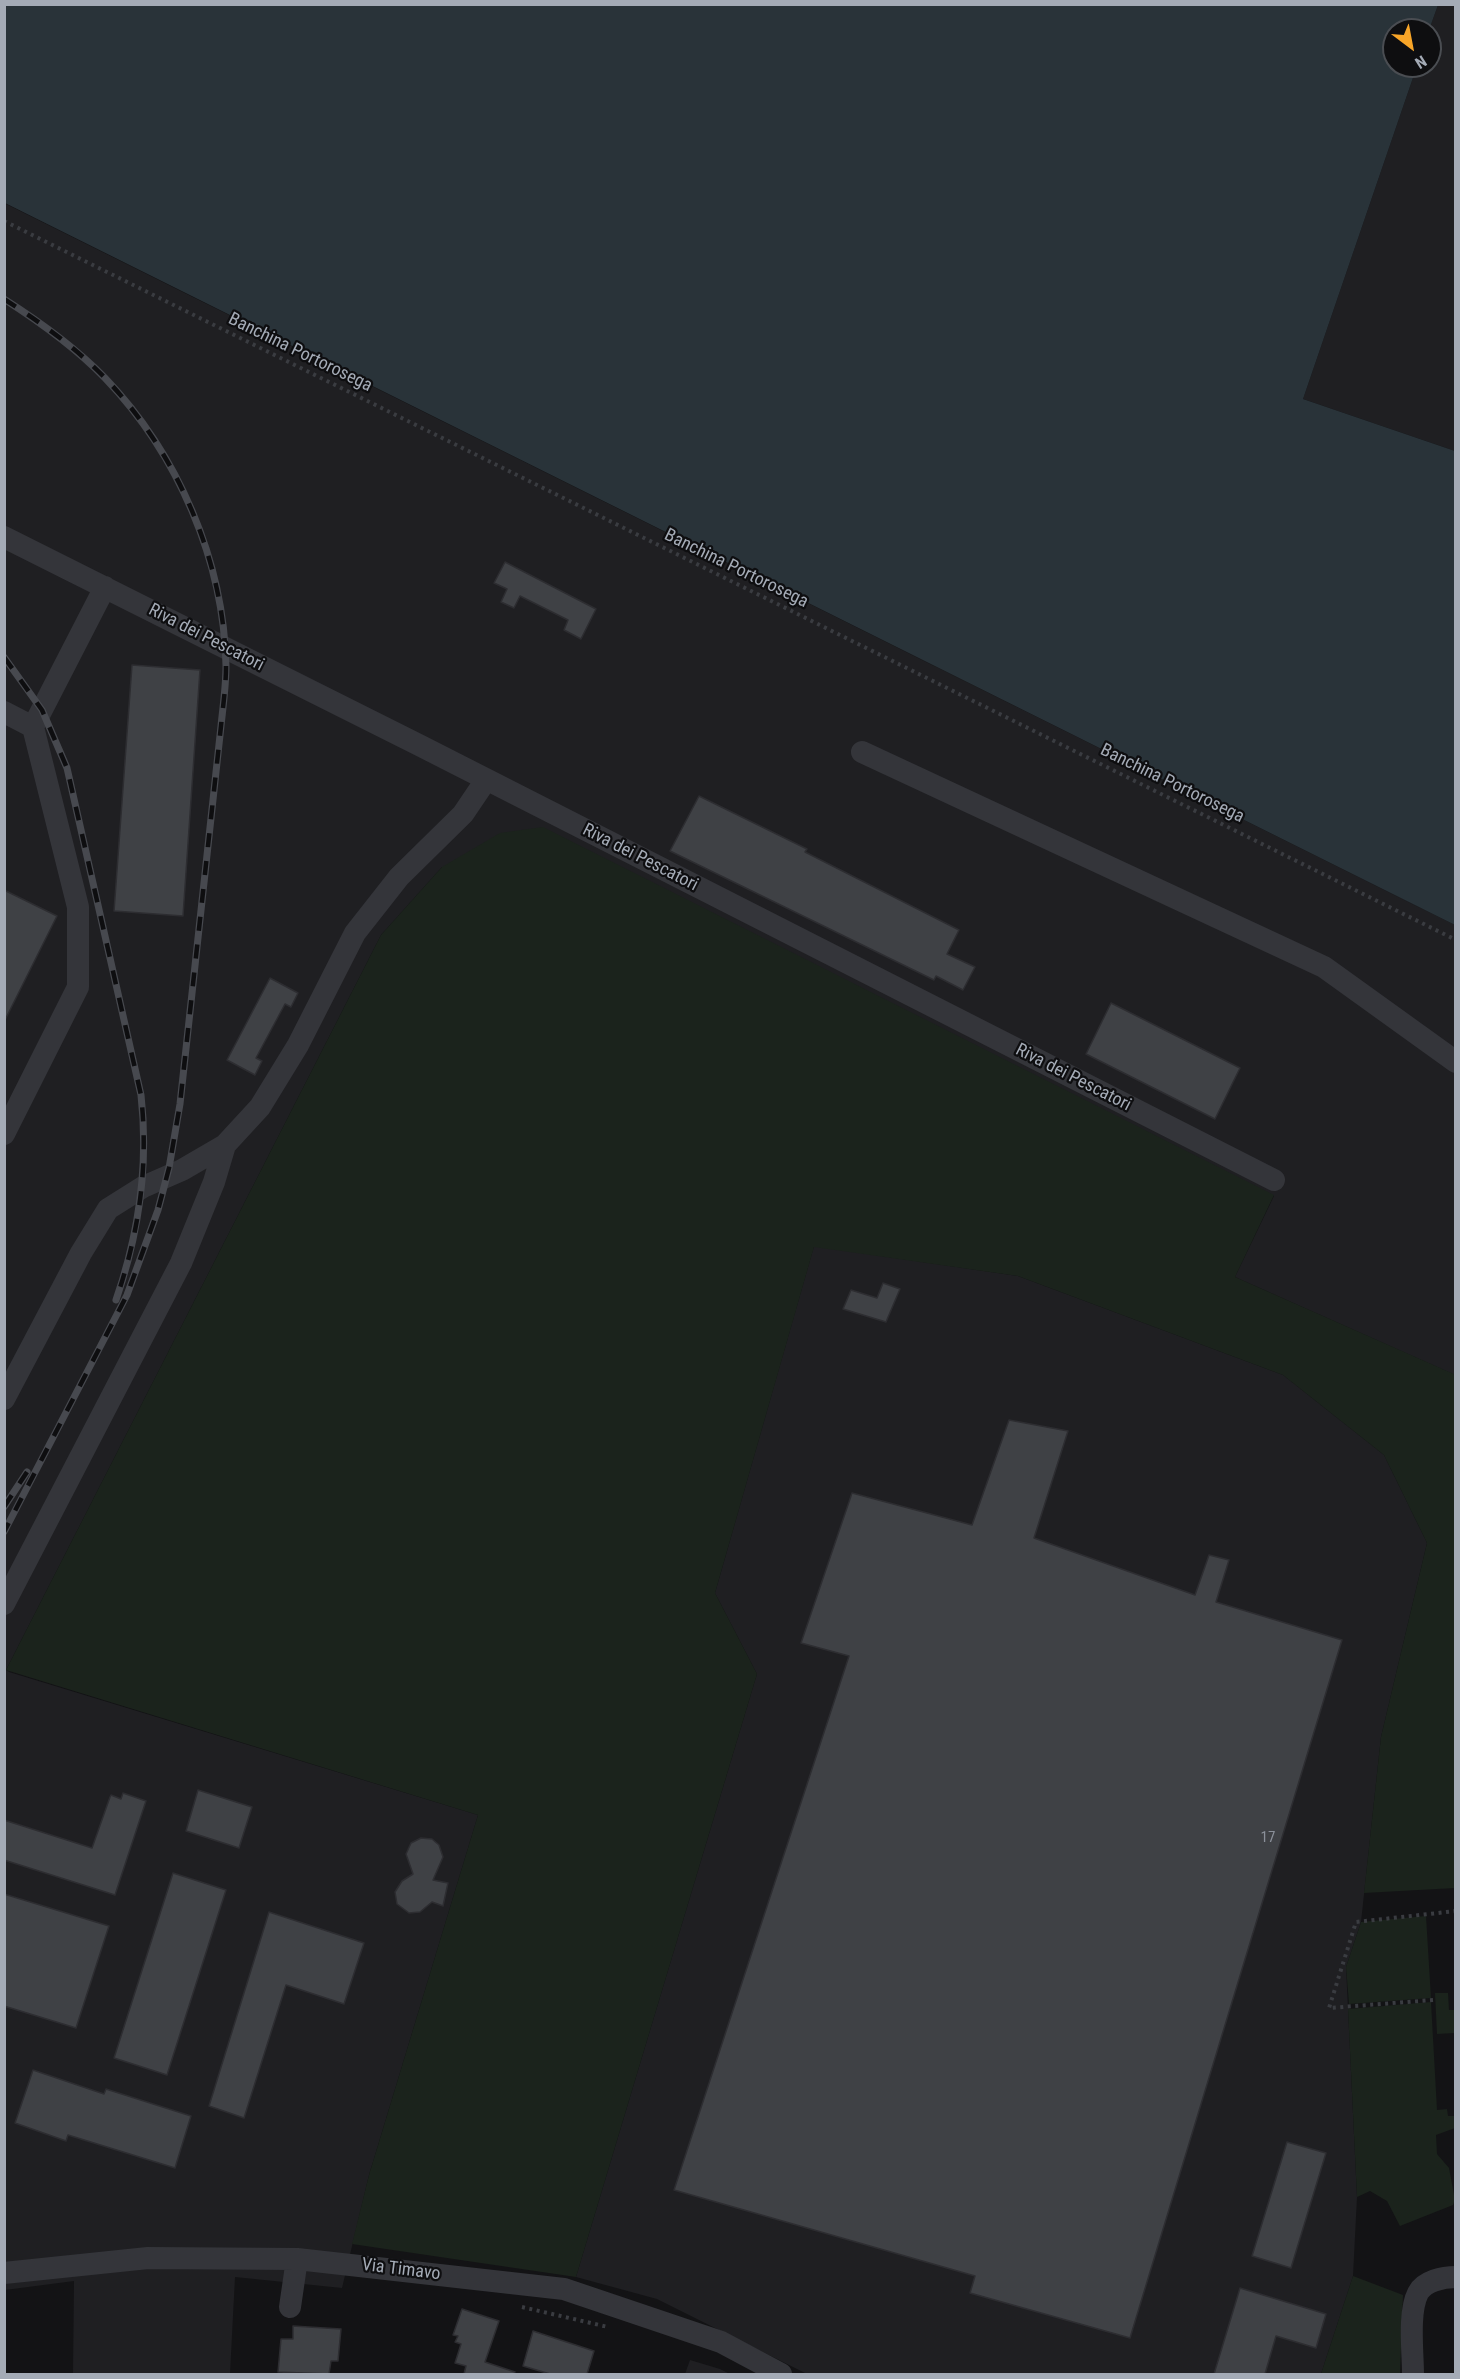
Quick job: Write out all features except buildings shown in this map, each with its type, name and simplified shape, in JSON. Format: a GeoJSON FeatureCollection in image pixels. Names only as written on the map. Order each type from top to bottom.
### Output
{"type":"FeatureCollection","features":[{"type":"Feature","properties":{"kind":"street","name":"Riva dei Pescatori"},"geometry":{"type":"LineString","coordinates":[[4,537],[1274,1180]]}},
{"type":"Feature","properties":{"kind":"street"},"geometry":{"type":"LineString","coordinates":[[4,1134],[78,987],[78,907],[33,727],[105,587]]}},
{"type":"Feature","properties":{"kind":"street"},"geometry":{"type":"LineString","coordinates":[[4,712],[33,727]]}},
{"type":"Feature","properties":{"kind":"street"},"geometry":{"type":"LineString","coordinates":[[862,752],[1324,967],[1455,1062]]}},
{"type":"Feature","properties":{"kind":"street"},"geometry":{"type":"LineString","coordinates":[[4,1400],[81,1253],[108,1209],[143,1187],[167,1177],[225,1145],[260,1107],[288,1063],[355,933],[399,877],[463,814],[486,780]]}},
{"type":"Feature","properties":{"kind":"street"},"geometry":{"type":"LineString","coordinates":[[4,1604],[181,1263],[214,1182],[225,1145]]}},
{"type":"Feature","properties":{"kind":"street","name":"Via Timavo"},"geometry":{"type":"LineString","coordinates":[[4,2273],[148,2258],[297,2259],[564,2289],[721,2342],[782,2374]]}},
{"type":"Feature","properties":{"kind":"street"},"geometry":{"type":"LineString","coordinates":[[290,2307],[297,2259]]}},
{"type":"Feature","properties":{"kind":"street"},"geometry":{"type":"LineString","coordinates":[[1413,2374],[1413,2309],[1418,2292],[1427,2283],[1445,2277],[1455,2277]]}},
{"type":"Feature","properties":{"kind":"path","name":"Banchina Portorosega"},"geometry":{"type":"LineString","coordinates":[[4,221],[1455,940]]}},
{"type":"Feature","properties":{"kind":"path"},"geometry":{"type":"LineString","coordinates":[[1433,2000],[1329,2008],[1356,1922],[1455,1911]]}},
{"type":"Feature","properties":{"kind":"path"},"geometry":{"type":"LineString","coordinates":[[513,2305],[611,2328]]}},
{"type":"Feature","properties":{"kind":"shaded area"},"geometry":{"type":"Polygon","coordinates":[[[4,5],[1438,5],[1433,18],[1382,18],[1382,78],[1413,78],[1303,399],[1455,451],[1455,925],[5,203],[4,5]]]}},
{"type":"Feature","properties":{"kind":"shaded area"},"geometry":{"type":"Polygon","coordinates":[[[1438,5],[1455,5],[1455,451],[1303,399],[1413,78],[1442,78],[1442,18],[1433,18],[1438,5]]]}},
{"type":"Feature","properties":{"kind":"shaded area"},"geometry":{"type":"Polygon","coordinates":[[[4,203],[1455,925],[1455,1375],[1235,1277],[1274,1196],[442,867],[381,935],[6,1670],[478,1815],[369,2175],[342,2288],[235,2277],[230,2374],[73,2374],[74,2281],[5,2290],[4,203]]]}},
{"type":"Feature","properties":{"kind":"shaded area"},"geometry":{"type":"Polygon","coordinates":[[[543,827],[1274,1195],[1235,1277],[1456,1375],[1455,1888],[1364,1893],[1381,1737],[1427,1543],[1384,1455],[1283,1375],[1018,1276],[814,1247],[715,1593],[757,1674],[576,2277],[352,2244],[369,2175],[478,1815],[6,1670],[381,935],[442,867],[500,833],[543,827]]]}},
{"type":"Feature","properties":{"kind":"shaded area"},"geometry":{"type":"Polygon","coordinates":[[[814,1246],[1018,1276],[1283,1375],[1384,1455],[1427,1543],[1381,1737],[1361,1922],[1346,1967],[1357,2197],[1353,2276],[1321,2374],[807,2374],[657,2299],[576,2277],[757,1674],[715,1593],[814,1246]]]}},
{"type":"Feature","properties":{"kind":"shaded area"},"geometry":{"type":"Polygon","coordinates":[[[1426,1916],[1431,1998],[1349,2004],[1346,1967],[1361,1922],[1426,1916]]]}},
{"type":"Feature","properties":{"kind":"shaded area"},"geometry":{"type":"Polygon","coordinates":[[[1435,1993],[1448,1993],[1449,2010],[1455,2010],[1455,2033],[1437,2034],[1435,1993]]]}},
{"type":"Feature","properties":{"kind":"shaded area"},"geometry":{"type":"Polygon","coordinates":[[[1431,2002],[1437,2110],[1447,2109],[1448,2116],[1456,2116],[1455,2128],[1436,2135],[1437,2154],[1449,2168],[1455,2200],[1453,2205],[1400,2226],[1387,2201],[1370,2191],[1357,2197],[1348,2009],[1431,2002]]]}},
{"type":"Feature","properties":{"kind":"shaded area"},"geometry":{"type":"Polygon","coordinates":[[[1353,2276],[1403,2295],[1400,2374],[1321,2374],[1353,2276]]]}},
{"type":"Feature","properties":{"kind":"shaded area"},"geometry":{"type":"Polygon","coordinates":[[[690,2360],[720,2369],[730,2374],[685,2374],[690,2360]]]}},
{"type":"Feature","properties":{"kind":"railway"},"geometry":{"type":"LineString","coordinates":[[4,299],[57,336],[94,367],[131,408],[154,440],[175,475],[206,549],[217,587],[226,666],[180,1104],[169,1168],[158,1210],[127,1295],[4,1532]]}},
{"type":"Feature","properties":{"kind":"railway"},"geometry":{"type":"LineString","coordinates":[[4,657],[42,710],[67,768],[141,1095],[144,1148],[140,1199],[131,1250],[116,1300]]}},
{"type":"Feature","properties":{"kind":"railway"},"geometry":{"type":"LineString","coordinates":[[4,1507],[27,1472]]}}]}
